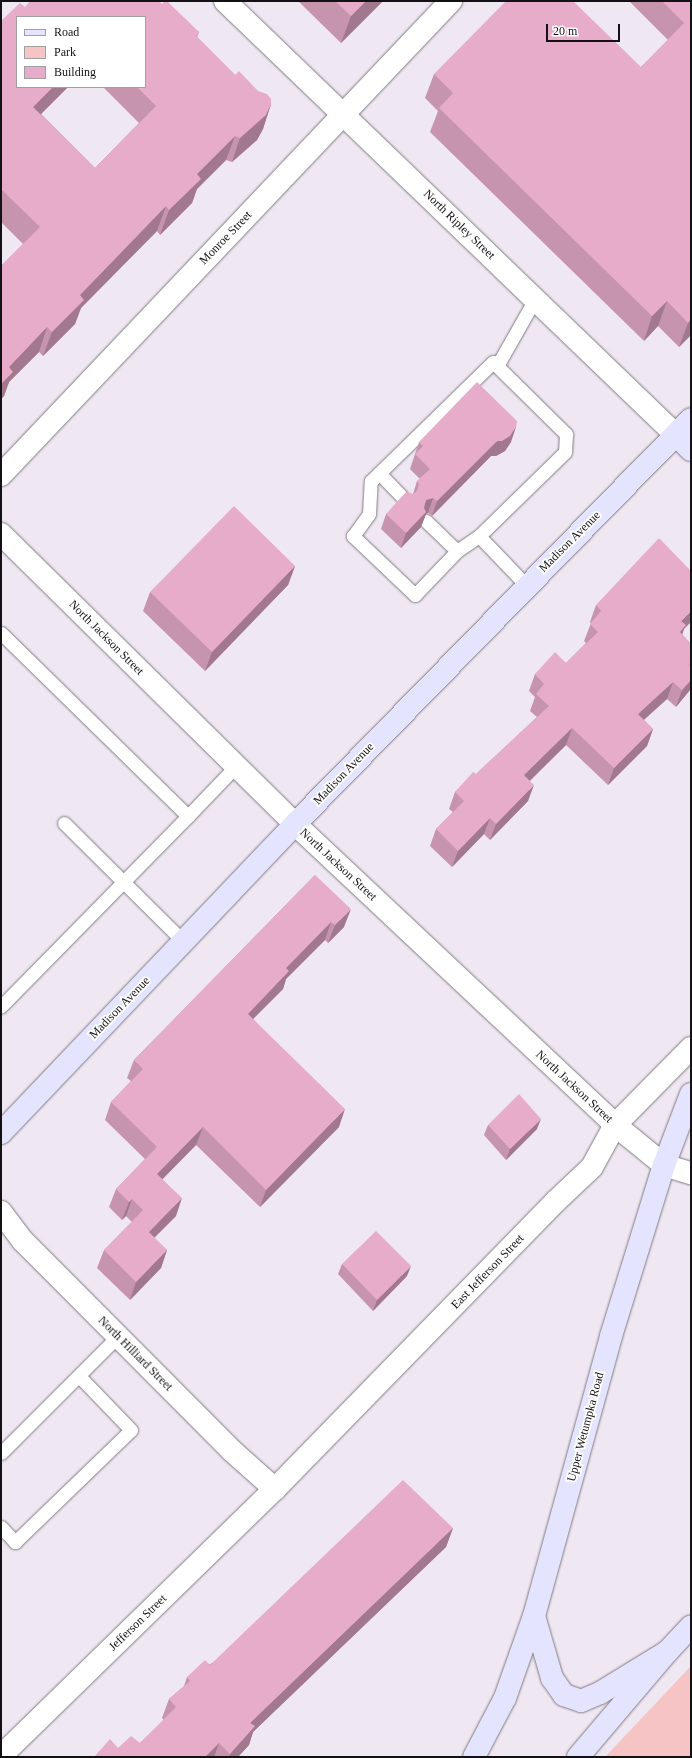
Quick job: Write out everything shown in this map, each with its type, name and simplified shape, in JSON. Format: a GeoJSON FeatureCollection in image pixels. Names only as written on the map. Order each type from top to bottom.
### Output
{"type":"FeatureCollection","features":[{"type":"Feature","properties":{"kind":"main road","name":"Madison Avenue"},"geometry":{"type":"LineString","coordinates":[[2,1131],[295,824],[691,419]]}},
{"type":"Feature","properties":{"kind":"main road","name":"North Ripley Street"},"geometry":{"type":"LineString","coordinates":[[676,435],[691,450]]}},
{"type":"Feature","properties":{"kind":"main road","name":"Upper Wetumpka Road"},"geometry":{"type":"LineString","coordinates":[[474,1757],[505,1698],[534,1616],[611,1336],[664,1165],[691,1094]]}},
{"type":"Feature","properties":{"kind":"main road"},"geometry":{"type":"LineString","coordinates":[[534,1616],[552,1678],[564,1695],[581,1700],[600,1693],[667,1652]]}},
{"type":"Feature","properties":{"kind":"main road"},"geometry":{"type":"LineString","coordinates":[[578,1757],[691,1626]]}},
{"type":"Feature","properties":{"kind":"street","name":"North Ripley Street"},"geometry":{"type":"LineString","coordinates":[[225,1],[676,435]]}},
{"type":"Feature","properties":{"kind":"street","name":"Monroe Street"},"geometry":{"type":"LineString","coordinates":[[1,475],[451,1]]}},
{"type":"Feature","properties":{"kind":"street","name":"North Jackson Street"},"geometry":{"type":"LineString","coordinates":[[1,534],[295,824],[615,1125],[664,1165],[691,1173]]}},
{"type":"Feature","properties":{"kind":"street","name":"East Jefferson Street"},"geometry":{"type":"LineString","coordinates":[[275,1489],[555,1202],[592,1167],[615,1125],[691,1048]]}},
{"type":"Feature","properties":{"kind":"street","name":"North Hilliard Street"},"geometry":{"type":"LineString","coordinates":[[1,1212],[23,1241],[231,1450],[275,1489]]}},
{"type":"Feature","properties":{"kind":"street","name":"Jefferson Street"},"geometry":{"type":"LineString","coordinates":[[1,1756],[275,1489]]}},
{"type":"Feature","properties":{"kind":"lane"},"geometry":{"type":"LineString","coordinates":[[497,366],[535,299]]}},
{"type":"Feature","properties":{"kind":"lane"},"geometry":{"type":"LineString","coordinates":[[493,362],[497,366],[566,434],[565,452],[479,536],[457,551],[415,595],[353,536],[369,514],[371,481],[493,362]]}},
{"type":"Feature","properties":{"kind":"lane"},"geometry":{"type":"LineString","coordinates":[[379,473],[406,501]]}},
{"type":"Feature","properties":{"kind":"lane"},"geometry":{"type":"LineString","coordinates":[[426,522],[457,551]]}},
{"type":"Feature","properties":{"kind":"lane"},"geometry":{"type":"LineString","coordinates":[[479,536],[527,586]]}},
{"type":"Feature","properties":{"kind":"lane"},"geometry":{"type":"LineString","coordinates":[[1,633],[188,816]]}},
{"type":"Feature","properties":{"kind":"lane"},"geometry":{"type":"LineString","coordinates":[[1,1006],[236,766]]}},
{"type":"Feature","properties":{"kind":"lane"},"geometry":{"type":"LineString","coordinates":[[64,823],[184,942]]}},
{"type":"Feature","properties":{"kind":"lane"},"geometry":{"type":"LineString","coordinates":[[1,1453],[118,1336]]}},
{"type":"Feature","properties":{"kind":"lane"},"geometry":{"type":"LineString","coordinates":[[1,1527],[15,1542],[131,1430],[79,1376]]}},
{"type":"Feature","properties":{"kind":"green space"},"geometry":{"type":"Polygon","coordinates":[[[691,1666],[691,1757],[605,1757],[691,1666]]]}},
{"type":"Feature","properties":{"kind":"building"},"geometry":{"type":"Polygon","coordinates":[[[30,1],[159,1],[162,4],[167,1],[199,32],[196,36],[235,75],[239,71],[258,91],[267,94],[271,99],[271,104],[266,115],[240,138],[235,136],[197,174],[201,179],[169,210],[166,206],[80,295],[84,300],[52,332],[47,327],[9,367],[13,372],[1,384],[1,266],[40,227],[1,189],[1,21],[20,3],[25,7],[30,1]],[[16,16],[16,88],[52,88],[33,107],[95,168],[156,106],[138,88],[146,88],[146,16],[16,16]]]}},
{"type":"Feature","properties":{"kind":"building"},"geometry":{"type":"Polygon","coordinates":[[[335,1],[366,1],[351,16],[335,1]]]}},
{"type":"Feature","properties":{"kind":"building"},"geometry":{"type":"Polygon","coordinates":[[[506,1],[573,1],[641,67],[684,23],[662,1],[691,1],[691,319],[688,323],[667,301],[652,316],[439,108],[453,93],[434,74],[506,1]]]}},
{"type":"Feature","properties":{"kind":"building"},"geometry":{"type":"Polygon","coordinates":[[[477,382],[517,421],[516,427],[510,436],[502,441],[497,441],[437,501],[433,498],[426,500],[424,508],[426,512],[406,533],[386,514],[406,492],[413,494],[417,491],[419,484],[417,481],[430,469],[415,454],[423,446],[419,442],[477,382]]]}},
{"type":"Feature","properties":{"kind":"building"},"geometry":{"type":"Polygon","coordinates":[[[234,506],[295,566],[212,652],[150,592],[234,506]]]}},
{"type":"Feature","properties":{"kind":"building"},"geometry":{"type":"Polygon","coordinates":[[[659,538],[691,571],[691,611],[681,621],[686,625],[680,632],[691,644],[691,662],[689,665],[691,667],[691,680],[682,690],[673,682],[638,714],[653,729],[614,768],[572,728],[524,775],[534,785],[496,824],[490,818],[458,851],[436,829],[464,801],[455,792],[473,772],[476,774],[549,706],[536,694],[544,684],[535,674],[555,652],[566,663],[598,632],[590,624],[601,611],[596,605],[659,538]]]}},
{"type":"Feature","properties":{"kind":"building"},"geometry":{"type":"Polygon","coordinates":[[[315,875],[351,909],[335,925],[331,922],[286,968],[289,971],[248,1014],[345,1109],[266,1190],[203,1127],[157,1174],[182,1198],[149,1232],[167,1250],[136,1282],[104,1250],[143,1210],[132,1199],[129,1202],[116,1189],[157,1147],[111,1102],[143,1069],[134,1060],[315,875]]]}},
{"type":"Feature","properties":{"kind":"building"},"geometry":{"type":"Polygon","coordinates":[[[519,1094],[541,1119],[510,1149],[488,1125],[519,1094]]]}},
{"type":"Feature","properties":{"kind":"building"},"geometry":{"type":"Polygon","coordinates":[[[376,1231],[411,1266],[377,1300],[342,1264],[376,1231]]]}},
{"type":"Feature","properties":{"kind":"building"},"geometry":{"type":"Polygon","coordinates":[[[403,1480],[453,1528],[250,1723],[255,1726],[230,1754],[219,1743],[205,1757],[94,1757],[110,1739],[118,1748],[131,1736],[140,1743],[176,1707],[169,1699],[190,1681],[187,1677],[205,1660],[210,1665],[403,1480]]]}}]}
